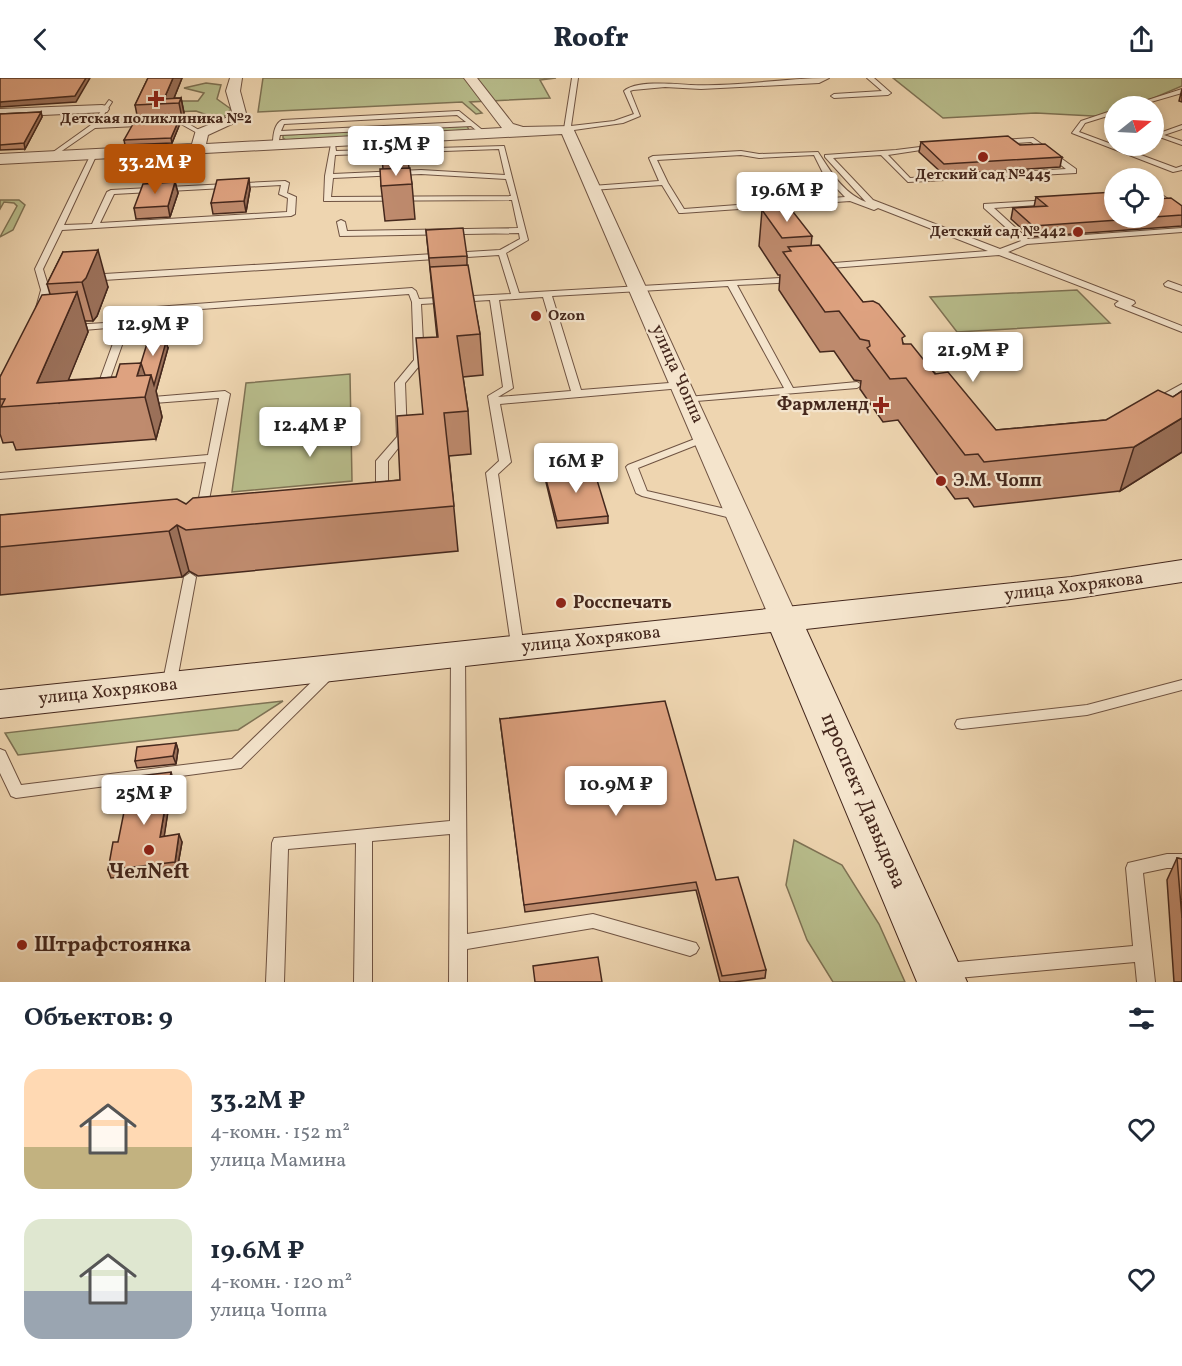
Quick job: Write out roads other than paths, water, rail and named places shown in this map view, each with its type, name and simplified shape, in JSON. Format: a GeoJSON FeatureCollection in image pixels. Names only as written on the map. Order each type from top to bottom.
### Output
{"type":"FeatureCollection","features":[{"type":"Feature","properties":{"kind":"main road","name":"улица Хохрякова"},"geometry":{"type":"LineString","coordinates":[[0,704],[1071,588],[1182,572]]}},
{"type":"Feature","properties":{"kind":"main road","name":"проспект Давыдова"},"geometry":{"type":"LineString","coordinates":[[784,619],[939,977]]}},
{"type":"Feature","properties":{"kind":"street"},"geometry":{"type":"LineString","coordinates":[[198,149],[201,133],[240,117],[232,91],[236,78]]}},
{"type":"Feature","properties":{"kind":"street"},"geometry":{"type":"LineString","coordinates":[[470,78],[509,128],[517,129]]}},
{"type":"Feature","properties":{"kind":"street"},"geometry":{"type":"LineString","coordinates":[[0,113],[106,105]]}},
{"type":"Feature","properties":{"kind":"street"},"geometry":{"type":"LineString","coordinates":[[0,159],[198,149],[276,139],[333,147],[567,129]]}},
{"type":"Feature","properties":{"kind":"street","name":"улица Чоппа"},"geometry":{"type":"LineString","coordinates":[[567,129],[591,188],[639,288],[784,619]]}},
{"type":"Feature","properties":{"kind":"lane"},"geometry":{"type":"LineString","coordinates":[[575,78],[567,129],[588,124],[630,121],[638,115],[627,91],[643,78]]}},
{"type":"Feature","properties":{"kind":"lane"},"geometry":{"type":"LineString","coordinates":[[669,82],[701,87],[819,81],[826,78]]}},
{"type":"Feature","properties":{"kind":"lane"},"geometry":{"type":"LineString","coordinates":[[834,96],[888,93],[870,78]]}},
{"type":"Feature","properties":{"kind":"lane"},"geometry":{"type":"LineString","coordinates":[[631,88],[669,82],[729,79]]}},
{"type":"Feature","properties":{"kind":"lane"},"geometry":{"type":"LineString","coordinates":[[1164,96],[1182,91]]}},
{"type":"Feature","properties":{"kind":"lane"},"geometry":{"type":"LineString","coordinates":[[51,156],[93,126],[106,105]]}},
{"type":"Feature","properties":{"kind":"lane"},"geometry":{"type":"LineString","coordinates":[[472,124],[276,139],[282,122],[459,113],[484,134]]}},
{"type":"Feature","properties":{"kind":"lane"},"geometry":{"type":"LineString","coordinates":[[1104,115],[1083,122],[1075,133],[1104,144]]}},
{"type":"Feature","properties":{"kind":"lane"},"geometry":{"type":"LineString","coordinates":[[93,126],[182,122],[201,133]]}},
{"type":"Feature","properties":{"kind":"lane"},"geometry":{"type":"LineString","coordinates":[[1182,127],[1157,135],[1182,143]]}},
{"type":"Feature","properties":{"kind":"lane"},"geometry":{"type":"LineString","coordinates":[[882,152],[908,180],[1073,171],[1033,140],[987,143]]}},
{"type":"Feature","properties":{"kind":"lane"},"geometry":{"type":"LineString","coordinates":[[941,145],[827,156],[870,202],[1182,329]]}},
{"type":"Feature","properties":{"kind":"lane"},"geometry":{"type":"LineString","coordinates":[[81,279],[502,252],[524,240],[502,147],[333,147],[327,200],[514,198]]}},
{"type":"Feature","properties":{"kind":"lane"},"geometry":{"type":"LineString","coordinates":[[851,200],[827,172],[816,153],[759,156],[741,153],[653,158],[664,183],[682,211],[851,200],[1131,303]]}},
{"type":"Feature","properties":{"kind":"lane"},"geometry":{"type":"LineString","coordinates":[[37,321],[47,292],[39,269],[94,154]]}},
{"type":"Feature","properties":{"kind":"lane"},"geometry":{"type":"LineString","coordinates":[[1138,156],[1176,170],[1182,168]]}},
{"type":"Feature","properties":{"kind":"lane"},"geometry":{"type":"LineString","coordinates":[[329,176],[421,172],[509,177]]}},
{"type":"Feature","properties":{"kind":"lane"},"geometry":{"type":"LineString","coordinates":[[58,228],[95,226],[291,214],[292,197],[283,194],[285,183],[111,192],[95,226]]}},
{"type":"Feature","properties":{"kind":"lane"},"geometry":{"type":"LineString","coordinates":[[591,188],[664,183]]}},
{"type":"Feature","properties":{"kind":"lane"},"geometry":{"type":"LineString","coordinates":[[1164,199],[1182,212]]}},
{"type":"Feature","properties":{"kind":"lane"},"geometry":{"type":"LineString","coordinates":[[1026,242],[987,206],[1056,201]]}},
{"type":"Feature","properties":{"kind":"lane"},"geometry":{"type":"LineString","coordinates":[[341,222],[343,234],[433,230],[468,232],[523,230]]}},
{"type":"Feature","properties":{"kind":"lane"},"geometry":{"type":"LineString","coordinates":[[416,302],[827,277],[819,267],[996,253],[1026,242],[1182,230]]}},
{"type":"Feature","properties":{"kind":"lane"},"geometry":{"type":"LineString","coordinates":[[502,252],[516,296]]}},
{"type":"Feature","properties":{"kind":"lane"},"geometry":{"type":"LineString","coordinates":[[45,281],[57,280]]}},
{"type":"Feature","properties":{"kind":"lane"},"geometry":{"type":"LineString","coordinates":[[731,283],[790,391]]}},
{"type":"Feature","properties":{"kind":"lane"},"geometry":{"type":"LineString","coordinates":[[1168,284],[1182,289]]}},
{"type":"Feature","properties":{"kind":"lane"},"geometry":{"type":"LineString","coordinates":[[97,404],[129,312],[412,291],[416,302],[418,360],[400,383],[402,437],[382,461],[383,506],[371,507]]}},
{"type":"Feature","properties":{"kind":"lane"},"geometry":{"type":"LineString","coordinates":[[548,294],[577,394]]}},
{"type":"Feature","properties":{"kind":"lane"},"geometry":{"type":"LineString","coordinates":[[494,297],[508,388],[492,396],[505,462],[492,473],[517,648]]}},
{"type":"Feature","properties":{"kind":"lane"},"geometry":{"type":"LineString","coordinates":[[57,329],[125,324]]}},
{"type":"Feature","properties":{"kind":"lane"},"geometry":{"type":"LineString","coordinates":[[493,401],[577,394],[790,391],[857,385]]}},
{"type":"Feature","properties":{"kind":"lane"},"geometry":{"type":"LineString","coordinates":[[1140,409],[1182,387]]}},
{"type":"Feature","properties":{"kind":"lane"},"geometry":{"type":"LineString","coordinates":[[132,401],[225,394],[200,522],[211,521]]}},
{"type":"Feature","properties":{"kind":"lane"},"geometry":{"type":"LineString","coordinates":[[705,438],[632,467],[642,493],[739,516]]}},
{"type":"Feature","properties":{"kind":"lane"},"geometry":{"type":"LineString","coordinates":[[0,476],[212,458]]}},
{"type":"Feature","properties":{"kind":"lane"},"geometry":{"type":"LineString","coordinates":[[169,686],[190,577]]}},
{"type":"Feature","properties":{"kind":"lane"},"geometry":{"type":"LineString","coordinates":[[458,654],[458,982]]}},
{"type":"Feature","properties":{"kind":"lane"},"geometry":{"type":"LineString","coordinates":[[0,755],[16,792],[236,764],[334,667]]}},
{"type":"Feature","properties":{"kind":"lane"},"geometry":{"type":"LineString","coordinates":[[962,724],[1087,710],[1182,685]]}},
{"type":"Feature","properties":{"kind":"lane"},"geometry":{"type":"LineString","coordinates":[[275,982],[280,843],[459,827]]}},
{"type":"Feature","properties":{"kind":"lane"},"geometry":{"type":"LineString","coordinates":[[363,982],[364,837]]}},
{"type":"Feature","properties":{"kind":"lane"},"geometry":{"type":"LineString","coordinates":[[1146,982],[1134,868],[1167,861],[1182,861]]}},
{"type":"Feature","properties":{"kind":"lane"},"geometry":{"type":"LineString","coordinates":[[458,943],[593,921],[690,948]]}},
{"type":"Feature","properties":{"kind":"lane"},"geometry":{"type":"LineString","coordinates":[[939,977],[1143,953]]}},
{"type":"Feature","properties":{"kind":"place","name":"Детская поликлиника №2"},"geometry":{"type":"Point","coordinates":[156,99]}},
{"type":"Feature","properties":{"kind":"place","name":"Детский сад №445"},"geometry":{"type":"Point","coordinates":[983,157]}},
{"type":"Feature","properties":{"kind":"place","name":"Детский сад №442"},"geometry":{"type":"Point","coordinates":[1078,232]}},
{"type":"Feature","properties":{"kind":"place","name":"Ozon"},"geometry":{"type":"Point","coordinates":[536,316]}},
{"type":"Feature","properties":{"kind":"place","name":"Фармленд"},"geometry":{"type":"Point","coordinates":[881,405]}},
{"type":"Feature","properties":{"kind":"place","name":"Э.М. Чопп"},"geometry":{"type":"Point","coordinates":[941,481]}},
{"type":"Feature","properties":{"kind":"place","name":"Росспечать"},"geometry":{"type":"Point","coordinates":[561,603]}},
{"type":"Feature","properties":{"kind":"place","name":"ЧелNeft"},"geometry":{"type":"Point","coordinates":[149,850]}},
{"type":"Feature","properties":{"kind":"place","name":"Штрафстоянка"},"geometry":{"type":"Point","coordinates":[22,945]}}]}
